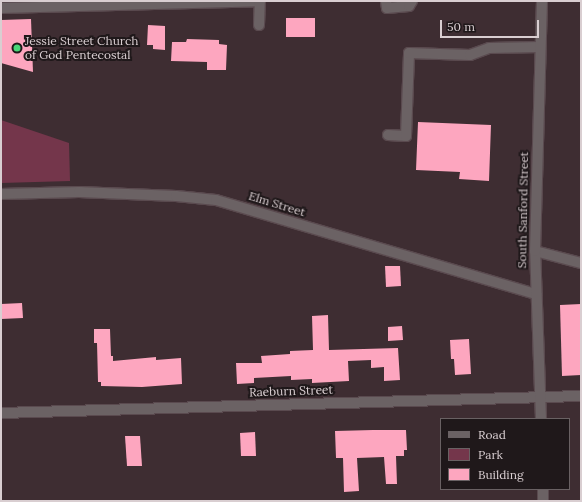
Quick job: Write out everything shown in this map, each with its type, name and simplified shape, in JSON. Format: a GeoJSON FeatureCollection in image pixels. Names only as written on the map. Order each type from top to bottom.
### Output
{"type":"FeatureCollection","features":[{"type":"Feature","properties":{"kind":"street"},"geometry":{"type":"LineString","coordinates":[[1,8],[260,1],[259,25]]}},
{"type":"Feature","properties":{"kind":"street"},"geometry":{"type":"LineString","coordinates":[[386,1],[387,8],[409,6],[412,1]]}},
{"type":"Feature","properties":{"kind":"street","name":"South Sanford Street"},"geometry":{"type":"LineString","coordinates":[[541,418],[535,251],[542,1]]}},
{"type":"Feature","properties":{"kind":"street"},"geometry":{"type":"LineString","coordinates":[[388,135],[406,136],[409,53],[470,54],[489,48],[540,47]]}},
{"type":"Feature","properties":{"kind":"street","name":"Elm Street"},"geometry":{"type":"LineString","coordinates":[[1,194],[72,192],[176,196],[216,200],[536,294]]}},
{"type":"Feature","properties":{"kind":"street"},"geometry":{"type":"LineString","coordinates":[[535,251],[581,263]]}},
{"type":"Feature","properties":{"kind":"street","name":"Raeburn Street"},"geometry":{"type":"LineString","coordinates":[[1,413],[581,396]]}},
{"type":"Feature","properties":{"kind":"street"},"geometry":{"type":"LineString","coordinates":[[543,490],[543,501]]}},
{"type":"Feature","properties":{"kind":"green space"},"geometry":{"type":"Polygon","coordinates":[[[1,120],[69,143],[70,181],[1,183],[1,120]]]}},
{"type":"Feature","properties":{"kind":"building"},"geometry":{"type":"Polygon","coordinates":[[[286,18],[315,18],[315,37],[286,37],[286,18]]]}},
{"type":"Feature","properties":{"kind":"building","name":"Jessie Street Church of God Pentecostal"},"geometry":{"type":"Polygon","coordinates":[[[31,19],[33,72],[1,63],[1,20],[31,19]]]}},
{"type":"Feature","properties":{"kind":"building"},"geometry":{"type":"Polygon","coordinates":[[[148,25],[165,26],[165,50],[153,49],[153,45],[147,45],[148,25]]]}},
{"type":"Feature","properties":{"kind":"building"},"geometry":{"type":"Polygon","coordinates":[[[187,39],[219,40],[219,44],[227,45],[226,70],[207,70],[207,62],[171,61],[172,42],[186,42],[187,39]]]}},
{"type":"Feature","properties":{"kind":"building"},"geometry":{"type":"Polygon","coordinates":[[[418,122],[491,125],[489,181],[459,179],[460,172],[416,170],[418,122]]]}},
{"type":"Feature","properties":{"kind":"building"},"geometry":{"type":"Polygon","coordinates":[[[385,266],[400,266],[401,286],[386,287],[385,266]]]}},
{"type":"Feature","properties":{"kind":"building"},"geometry":{"type":"Polygon","coordinates":[[[22,303],[23,318],[1,319],[1,304],[22,303]]]}},
{"type":"Feature","properties":{"kind":"building"},"geometry":{"type":"Polygon","coordinates":[[[581,304],[581,375],[562,376],[560,305],[581,304]]]}},
{"type":"Feature","properties":{"kind":"building"},"geometry":{"type":"Polygon","coordinates":[[[328,315],[329,350],[398,348],[400,380],[384,381],[384,367],[371,368],[371,360],[348,361],[349,381],[312,383],[312,379],[291,380],[291,376],[254,378],[254,383],[237,384],[236,363],[262,363],[261,356],[290,354],[290,351],[313,350],[312,316],[328,315]]]}},
{"type":"Feature","properties":{"kind":"building"},"geometry":{"type":"Polygon","coordinates":[[[402,326],[403,340],[388,341],[388,327],[402,326]]]}},
{"type":"Feature","properties":{"kind":"building"},"geometry":{"type":"Polygon","coordinates":[[[94,329],[110,329],[111,356],[113,356],[113,361],[156,357],[156,360],[181,358],[182,384],[142,387],[101,386],[101,382],[98,382],[97,343],[94,343],[94,329]]]}},
{"type":"Feature","properties":{"kind":"building"},"geometry":{"type":"Polygon","coordinates":[[[469,339],[471,374],[455,375],[454,359],[451,359],[450,340],[469,339]]]}},
{"type":"Feature","properties":{"kind":"building"},"geometry":{"type":"Polygon","coordinates":[[[406,430],[407,450],[404,450],[404,456],[396,456],[397,484],[386,484],[384,457],[357,458],[359,491],[344,492],[343,458],[336,458],[335,431],[406,430]]]}},
{"type":"Feature","properties":{"kind":"building"},"geometry":{"type":"Polygon","coordinates":[[[255,432],[256,456],[241,456],[240,433],[255,432]]]}},
{"type":"Feature","properties":{"kind":"building"},"geometry":{"type":"Polygon","coordinates":[[[125,436],[140,436],[142,466],[127,466],[125,436]]]}},
{"type":"Feature","properties":{"kind":"place","name":"Jessie Street Church of God Pentecostal"},"geometry":{"type":"Point","coordinates":[17,48]}}]}
